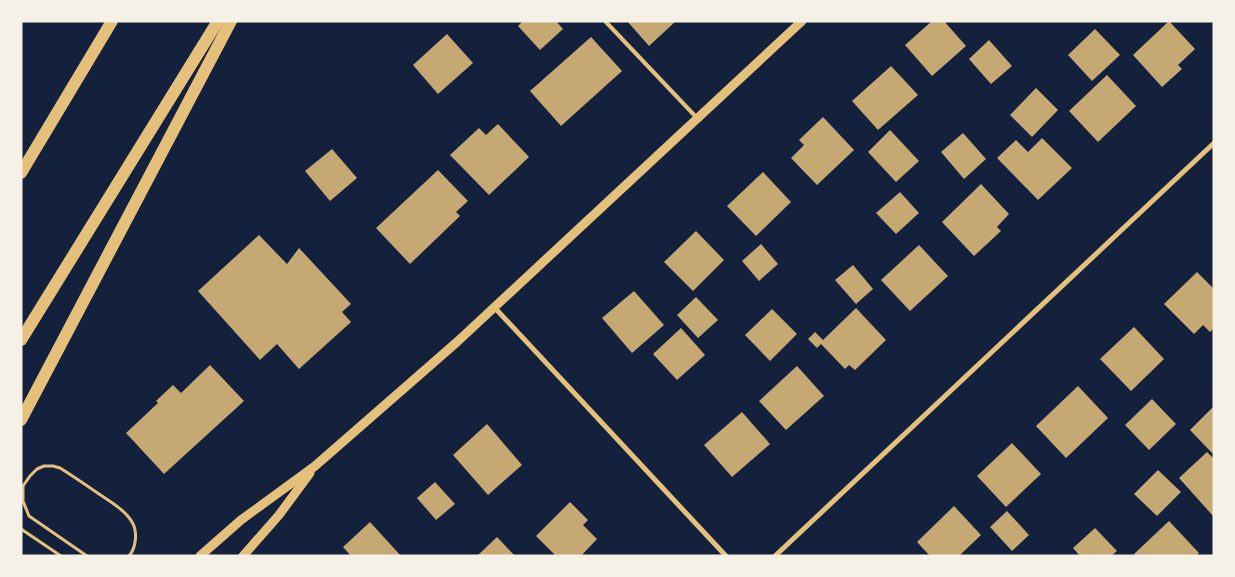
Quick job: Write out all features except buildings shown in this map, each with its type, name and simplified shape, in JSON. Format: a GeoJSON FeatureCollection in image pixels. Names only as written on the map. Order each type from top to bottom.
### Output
{"type":"FeatureCollection","features":[{"type":"Feature","properties":{"kind":"main road"},"geometry":{"type":"LineString","coordinates":[[21,173],[112,21]]}},
{"type":"Feature","properties":{"kind":"main road"},"geometry":{"type":"LineString","coordinates":[[21,340],[218,21]]}},
{"type":"Feature","properties":{"kind":"main road"},"geometry":{"type":"LineString","coordinates":[[21,420],[231,21]]}},
{"type":"Feature","properties":{"kind":"street"},"geometry":{"type":"LineString","coordinates":[[200,556],[241,520],[315,466],[494,308],[802,21]]}},
{"type":"Feature","properties":{"kind":"street"},"geometry":{"type":"LineString","coordinates":[[775,556],[1214,143]]}},
{"type":"Feature","properties":{"kind":"street"},"geometry":{"type":"LineString","coordinates":[[494,308],[726,556]]}},
{"type":"Feature","properties":{"kind":"street"},"geometry":{"type":"LineString","coordinates":[[242,556],[279,515],[315,466]]}},
{"type":"Feature","properties":{"kind":"lane"},"geometry":{"type":"LineString","coordinates":[[605,21],[697,118]]}},
{"type":"Feature","properties":{"kind":"path"},"geometry":{"type":"LineString","coordinates":[[87,556],[29,516],[23,501],[23,486],[37,469],[44,466],[60,468],[120,508],[133,524],[135,531],[135,543],[129,556]]}},
{"type":"Feature","properties":{"kind":"path"},"geometry":{"type":"LineString","coordinates":[[21,529],[61,556]]}}]}
